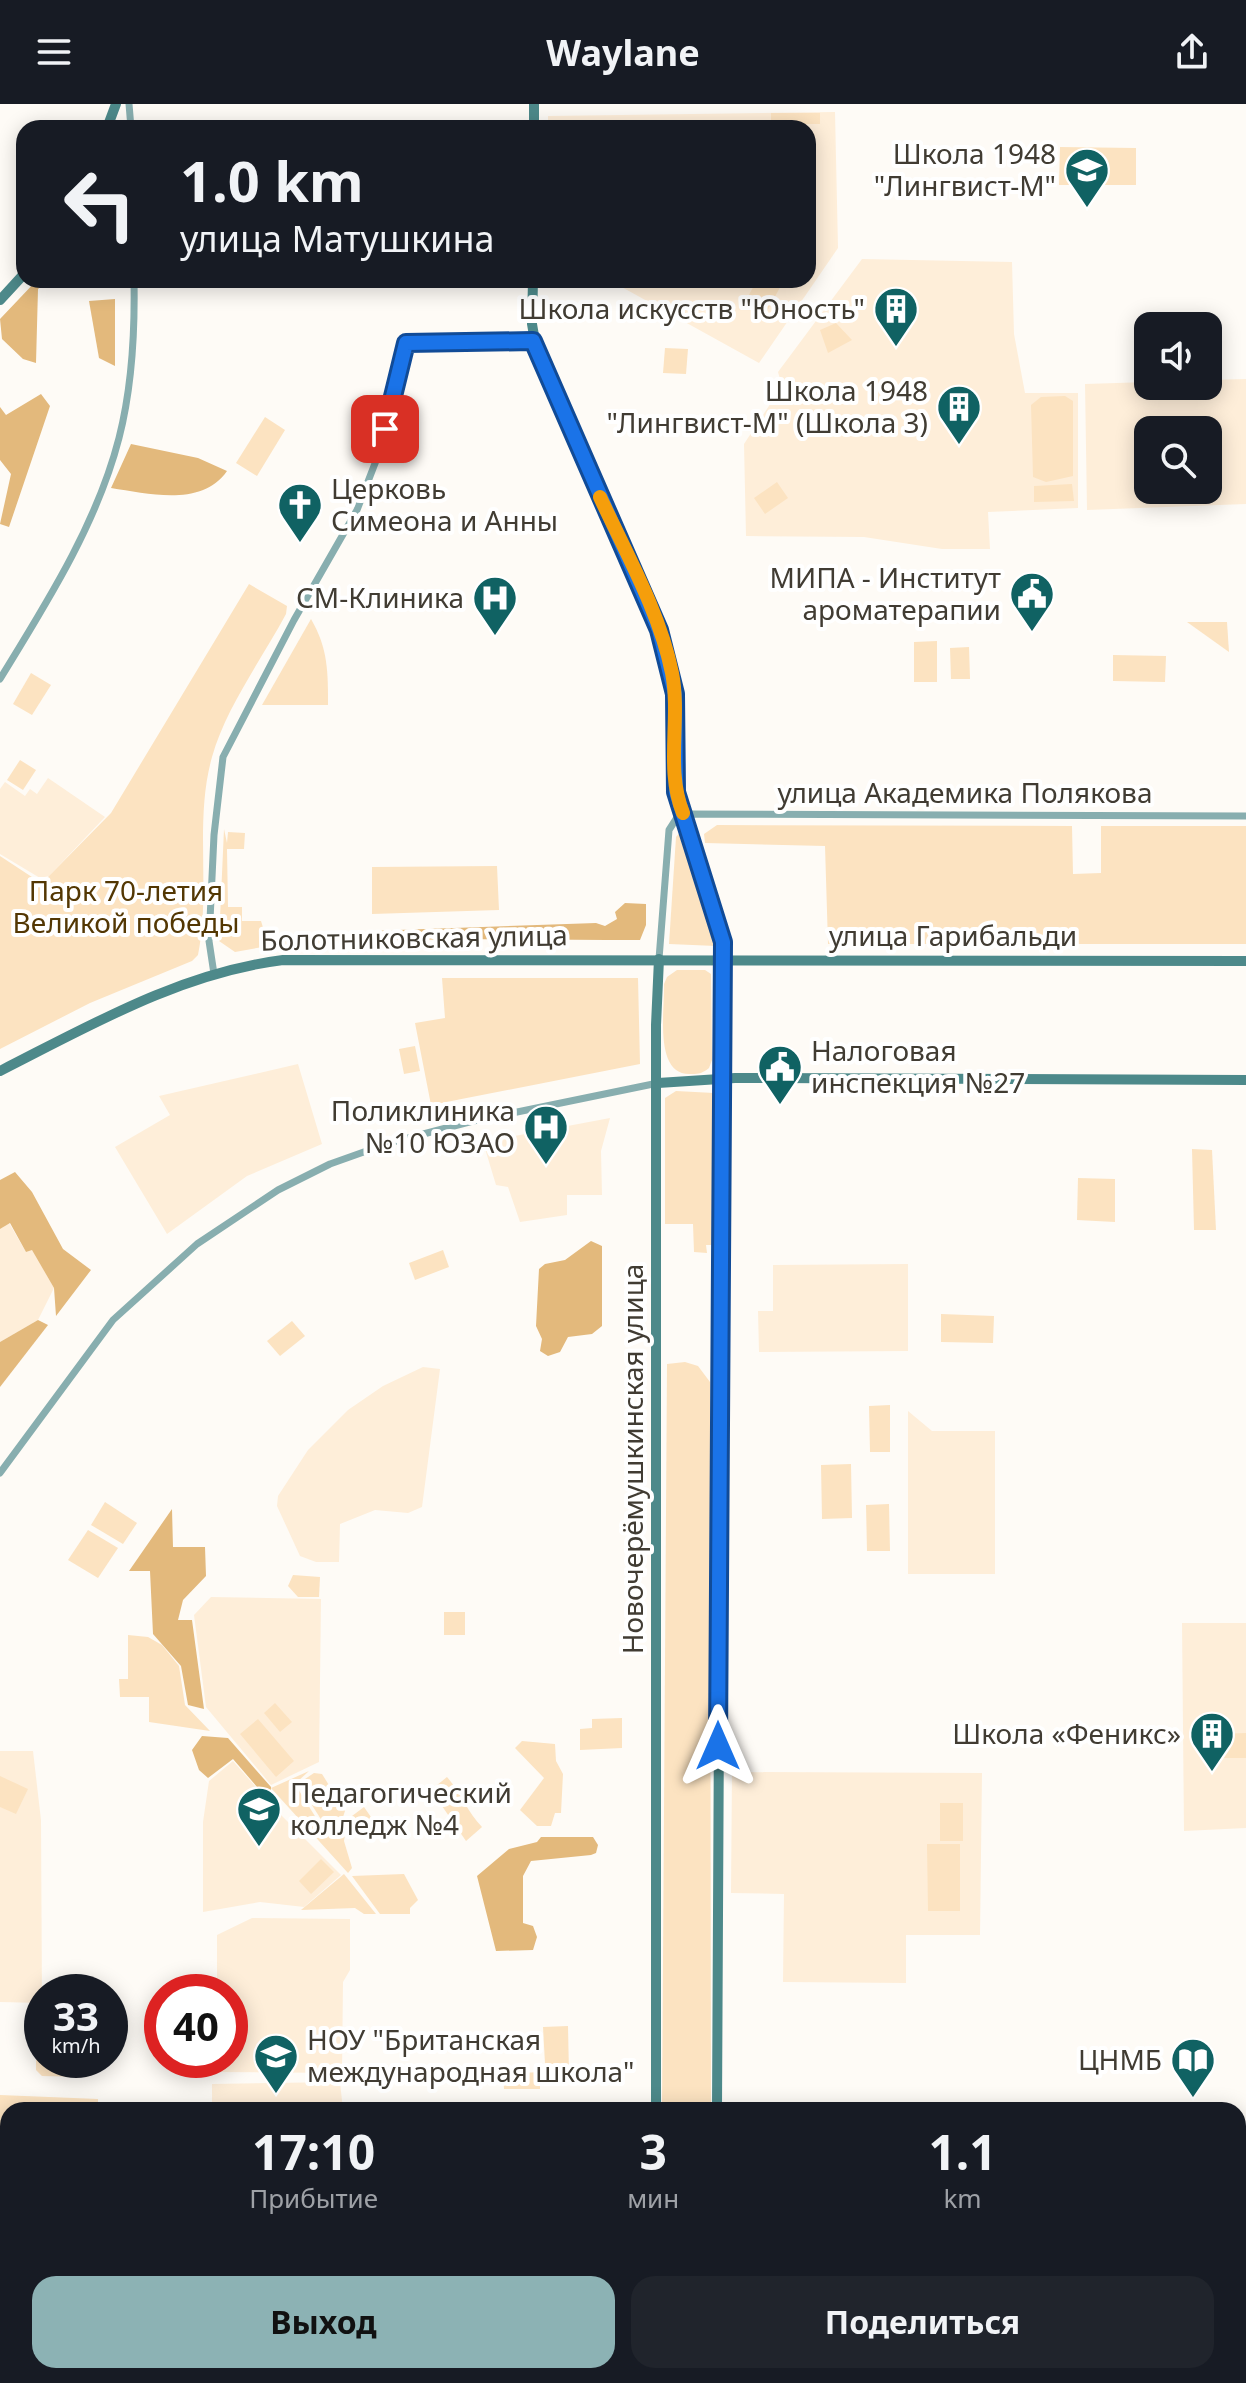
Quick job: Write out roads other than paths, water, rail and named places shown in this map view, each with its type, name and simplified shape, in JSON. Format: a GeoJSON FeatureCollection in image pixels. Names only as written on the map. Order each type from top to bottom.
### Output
{"type":"FeatureCollection","features":[{"type":"Feature","properties":{"kind":"street"},"geometry":{"type":"LineString","coordinates":[[0,300],[16,283]]}},
{"type":"Feature","properties":{"kind":"street"},"geometry":{"type":"LineString","coordinates":[[0,679],[40,613],[104,484],[119,438],[126,393],[135,327],[134,288]]}},
{"type":"Feature","properties":{"kind":"street"},"geometry":{"type":"LineString","coordinates":[[533,288],[533,341],[659,630],[673,681],[676,792],[721,928],[717,2102]]}},
{"type":"Feature","properties":{"kind":"street"},"geometry":{"type":"LineString","coordinates":[[214,974],[209,941],[215,820],[223,757],[294,620],[357,510],[379,453],[406,343],[533,341]]}},
{"type":"Feature","properties":{"kind":"street","name":"улица Академика Полякова"},"geometry":{"type":"LineString","coordinates":[[683,814],[1246,816]]}},
{"type":"Feature","properties":{"kind":"street","name":"Новочерёмушкинская улица"},"geometry":{"type":"LineString","coordinates":[[656,2102],[659,959],[669,830],[678,816],[683,814]]}},
{"type":"Feature","properties":{"kind":"street","name":"Болотниковская улица"},"geometry":{"type":"LineString","coordinates":[[0,1071],[148,997],[214,974],[295,960],[659,959]]}},
{"type":"Feature","properties":{"kind":"street","name":"улица Гарибальди"},"geometry":{"type":"LineString","coordinates":[[659,959],[1246,961]]}},
{"type":"Feature","properties":{"kind":"street"},"geometry":{"type":"LineString","coordinates":[[0,1473],[113,1320],[197,1244],[278,1190],[330,1164],[401,1140],[473,1121],[658,1083],[721,1078],[1246,1080]]}},
{"type":"Feature","properties":{"kind":"place","name":"Школа 1948 \"Лингвист-М\""},"geometry":{"type":"Point","coordinates":[1087,209]}},
{"type":"Feature","properties":{"kind":"place","name":"Школа искусств \"Юность\""},"geometry":{"type":"Point","coordinates":[896,348]}},
{"type":"Feature","properties":{"kind":"place","name":"Школа 1948 \"Лингвист-М\" (Школа 3)"},"geometry":{"type":"Point","coordinates":[959,446]}},
{"type":"Feature","properties":{"kind":"place","name":"Церковь Симеона и Анны"},"geometry":{"type":"Point","coordinates":[300,544]}},
{"type":"Feature","properties":{"kind":"place","name":"МИПА - Институт ароматерапии"},"geometry":{"type":"Point","coordinates":[1032,633]}},
{"type":"Feature","properties":{"kind":"place","name":"СМ-Клиника"},"geometry":{"type":"Point","coordinates":[495,637]}},
{"type":"Feature","properties":{"kind":"place","name":"Налоговая инспекция №27"},"geometry":{"type":"Point","coordinates":[780,1106]}},
{"type":"Feature","properties":{"kind":"place","name":"Поликлиника №10 ЮЗАО"},"geometry":{"type":"Point","coordinates":[546,1166]}},
{"type":"Feature","properties":{"kind":"place","name":"Школа «Феникс»"},"geometry":{"type":"Point","coordinates":[1212,1773]}},
{"type":"Feature","properties":{"kind":"place","name":"Педагогический колледж №4"},"geometry":{"type":"Point","coordinates":[259,1848]}},
{"type":"Feature","properties":{"kind":"place","name":"НОУ \"Британская международная школа\""},"geometry":{"type":"Point","coordinates":[276,2095]}},
{"type":"Feature","properties":{"kind":"place","name":"ЦНМБ"},"geometry":{"type":"Point","coordinates":[1193,2099]}},
{"type":"Feature","properties":{"kind":"park label","name":"Парк 70-летия Великой победы"},"geometry":{"type":"Point","coordinates":[126,907]}}]}
